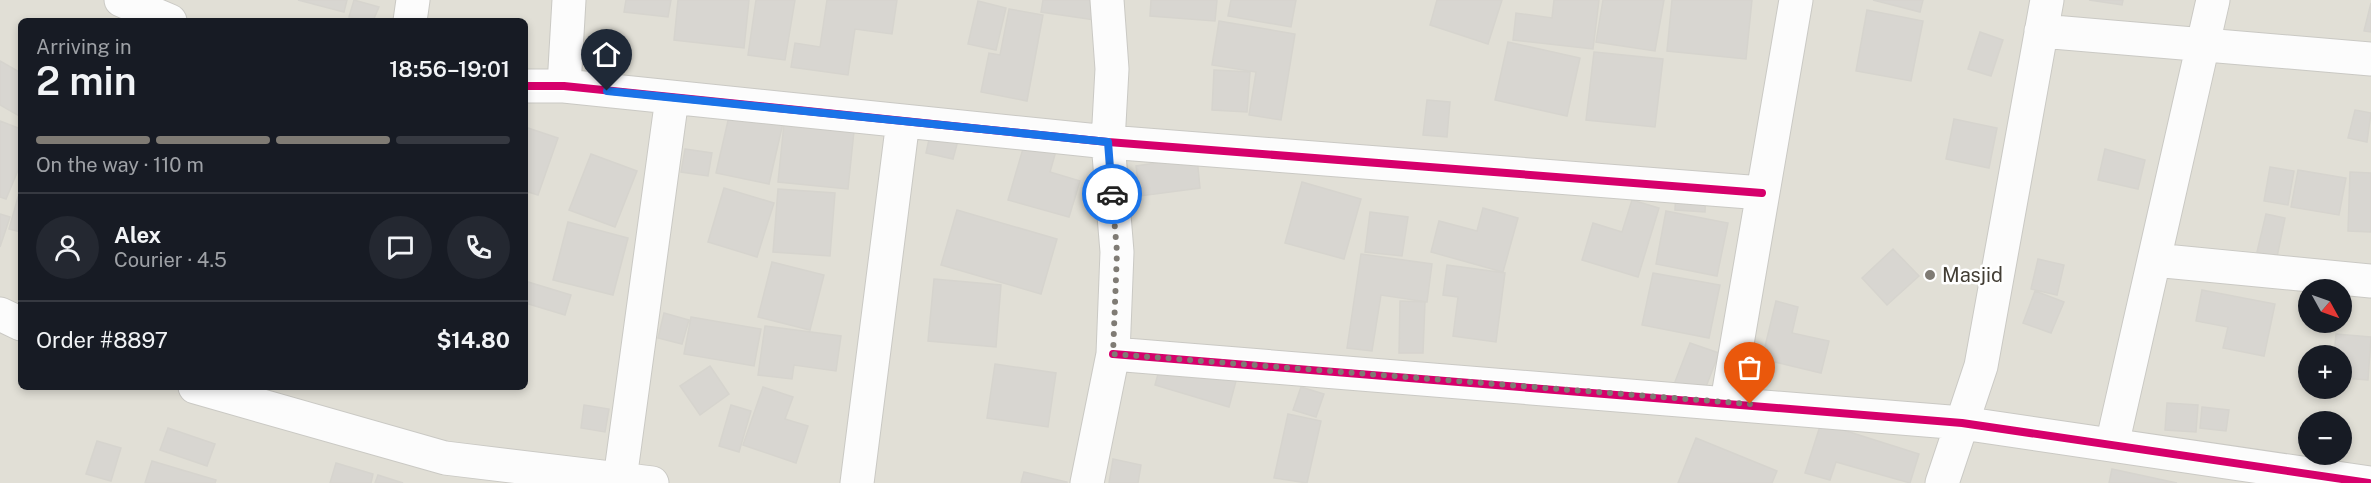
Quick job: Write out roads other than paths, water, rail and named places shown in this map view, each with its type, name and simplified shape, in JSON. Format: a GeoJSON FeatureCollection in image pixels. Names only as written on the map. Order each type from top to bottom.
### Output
{"type":"FeatureCollection","features":[{"type":"Feature","properties":{"kind":"street"},"geometry":{"type":"LineString","coordinates":[[120,0],[163,18]]}},
{"type":"Feature","properties":{"kind":"street"},"geometry":{"type":"LineString","coordinates":[[410,18],[413,0]]}},
{"type":"Feature","properties":{"kind":"street"},"geometry":{"type":"LineString","coordinates":[[564,86],[569,0]]}},
{"type":"Feature","properties":{"kind":"street"},"geometry":{"type":"LineString","coordinates":[[1087,483],[1113,354],[1117,252],[1108,142],[1112,69],[1107,0]]}},
{"type":"Feature","properties":{"kind":"street"},"geometry":{"type":"LineString","coordinates":[[1727,402],[1796,0]]}},
{"type":"Feature","properties":{"kind":"street"},"geometry":{"type":"LineString","coordinates":[[2112,445],[2213,0]]}},
{"type":"Feature","properties":{"kind":"street"},"geometry":{"type":"LineString","coordinates":[[1942,483],[1982,366],[2044,16],[2203,45],[2371,59]]}},
{"type":"Feature","properties":{"kind":"street"},"geometry":{"type":"LineString","coordinates":[[528,86],[564,86],[1108,142],[1762,193]]}},
{"type":"Feature","properties":{"kind":"street"},"geometry":{"type":"LineString","coordinates":[[620,479],[672,98]]}},
{"type":"Feature","properties":{"kind":"street"},"geometry":{"type":"LineString","coordinates":[[857,483],[903,121]]}},
{"type":"Feature","properties":{"kind":"street"},"geometry":{"type":"LineString","coordinates":[[2154,260],[2371,281]]}},
{"type":"Feature","properties":{"kind":"street"},"geometry":{"type":"LineString","coordinates":[[0,314],[18,323]]}},
{"type":"Feature","properties":{"kind":"street"},"geometry":{"type":"LineString","coordinates":[[1113,354],[1727,402],[1962,423],[2369,483]]}},
{"type":"Feature","properties":{"kind":"street"},"geometry":{"type":"LineString","coordinates":[[206,390],[445,458],[652,483]]}},
{"type":"Feature","properties":{"kind":"place","name":"Masjid"},"geometry":{"type":"Point","coordinates":[1930,275]}}]}
